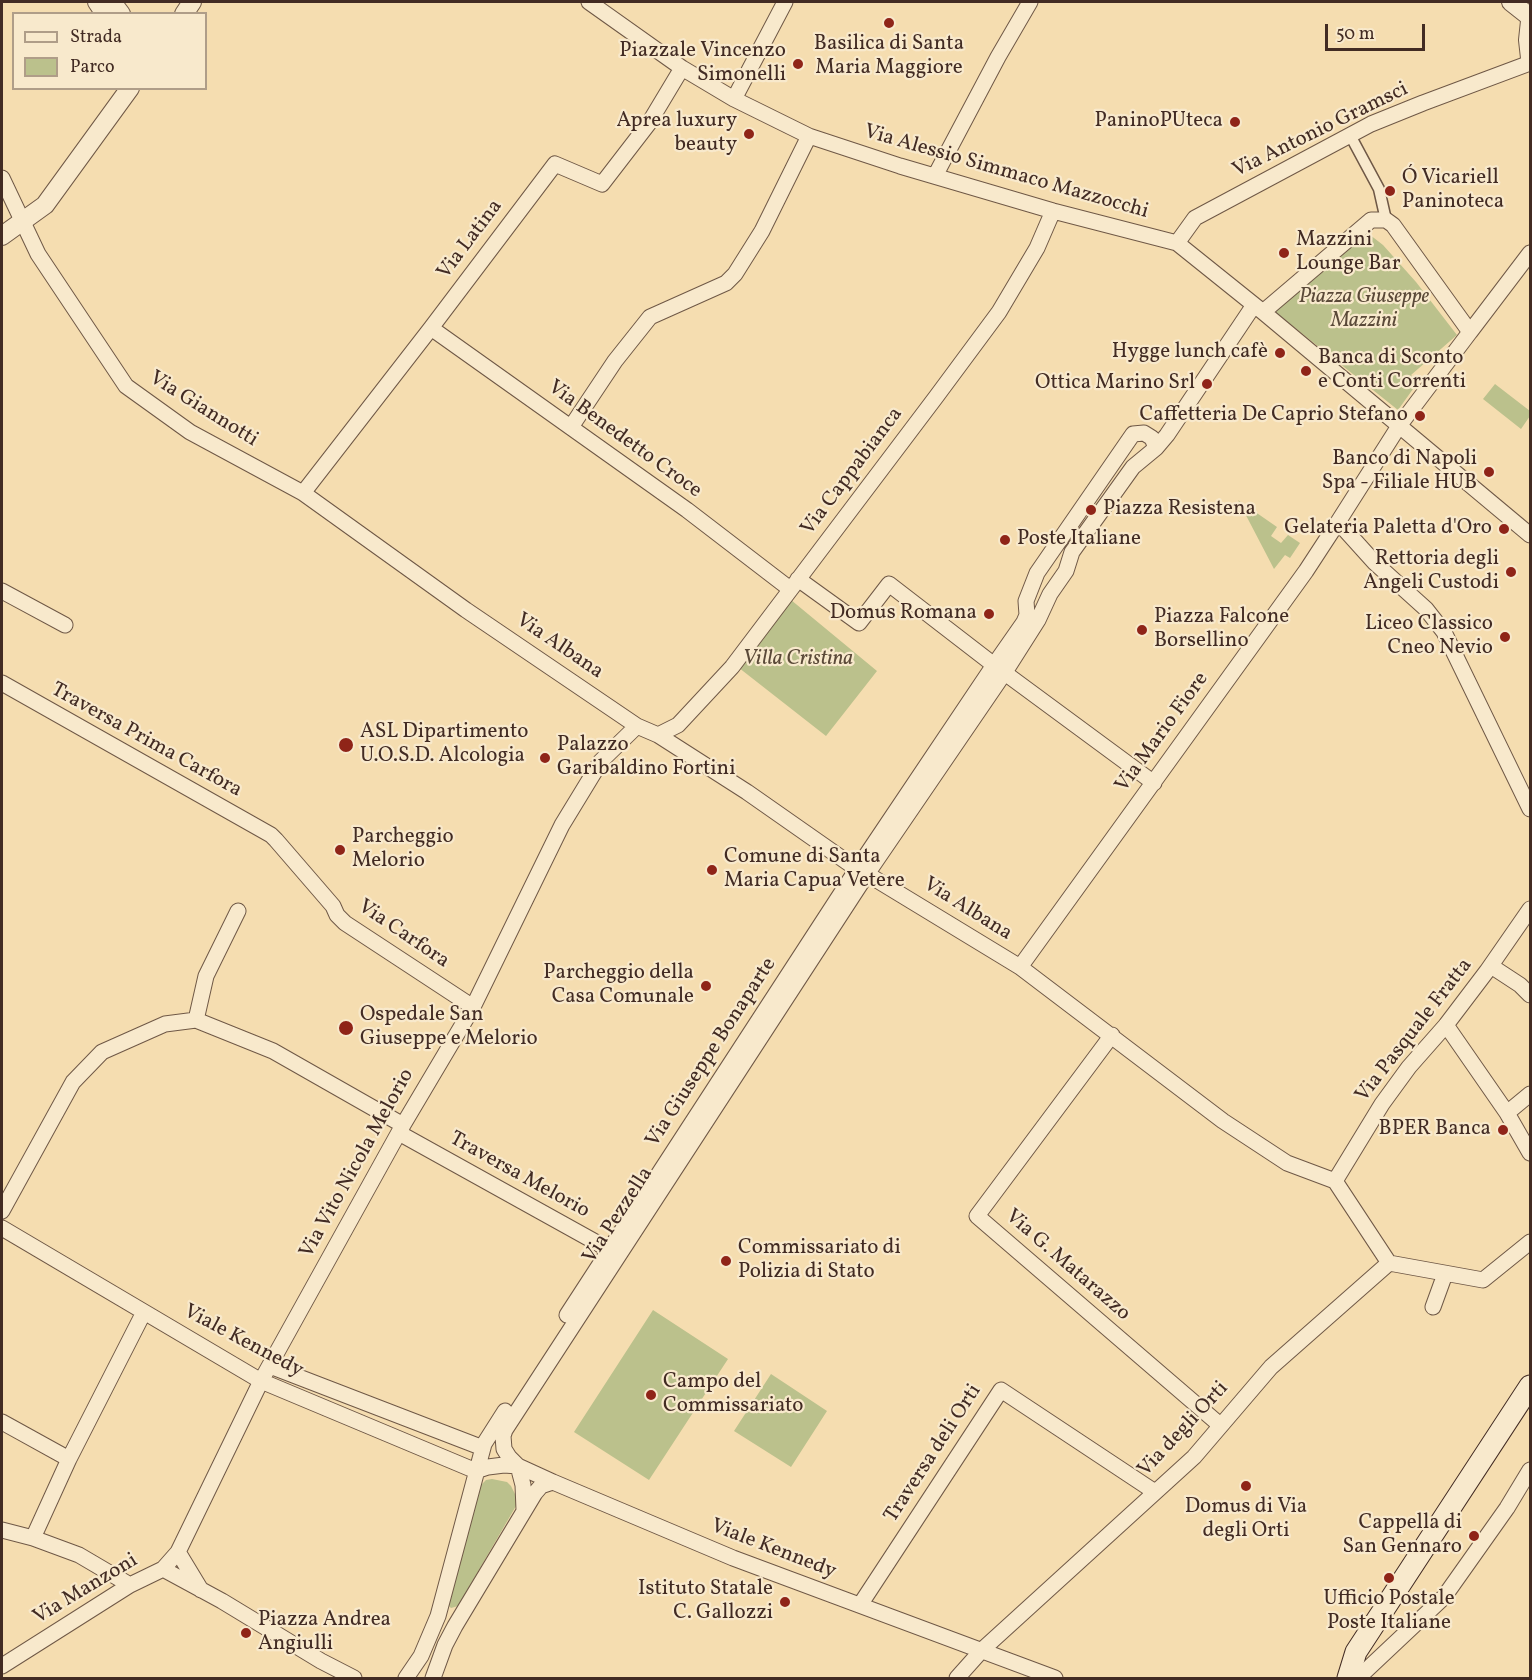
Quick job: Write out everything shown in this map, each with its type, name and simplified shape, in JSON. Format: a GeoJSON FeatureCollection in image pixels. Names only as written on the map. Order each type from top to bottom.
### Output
{"type":"FeatureCollection","features":[{"type":"Feature","properties":{"kind":"main road"},"geometry":{"type":"LineString","coordinates":[[1348,1678],[1356,1652],[1530,1386]]}},
{"type":"Feature","properties":{"kind":"street","name":"Via Alessio Simmaco Mazzocchi"},"geometry":{"type":"LineString","coordinates":[[589,2],[682,68],[734,99],[809,136],[1053,211],[1177,243],[1258,309]]}},
{"type":"Feature","properties":{"kind":"street"},"geometry":{"type":"LineString","coordinates":[[734,99],[785,2]]}},
{"type":"Feature","properties":{"kind":"street"},"geometry":{"type":"LineString","coordinates":[[935,176],[1030,2]]}},
{"type":"Feature","properties":{"kind":"street"},"geometry":{"type":"LineString","coordinates":[[1511,2],[1530,19],[1528,40],[1530,58]]}},
{"type":"Feature","properties":{"kind":"street","name":"Via Antonio Gramsci"},"geometry":{"type":"LineString","coordinates":[[1177,243],[1195,218],[1350,135],[1413,107],[1530,63]]}},
{"type":"Feature","properties":{"kind":"street","name":"Via Latina"},"geometry":{"type":"LineString","coordinates":[[303,493],[555,164],[602,184],[649,123],[682,68]]}},
{"type":"Feature","properties":{"kind":"street"},"geometry":{"type":"LineString","coordinates":[[9,229],[37,212],[58,189],[129,90]]}},
{"type":"Feature","properties":{"kind":"street"},"geometry":{"type":"LineString","coordinates":[[1350,135],[1379,189],[1386,220]]}},
{"type":"Feature","properties":{"kind":"street"},"geometry":{"type":"LineString","coordinates":[[571,427],[615,361],[650,317],[726,283],[735,274],[762,231],[809,136]]}},
{"type":"Feature","properties":{"kind":"street","name":"Via Giannotti"},"geometry":{"type":"LineString","coordinates":[[2,178],[9,229],[38,254],[126,386],[190,432],[303,493]]}},
{"type":"Feature","properties":{"kind":"street","name":"Via Cappabianca"},"geometry":{"type":"LineString","coordinates":[[658,735],[678,725],[732,667],[999,312],[1037,248],[1053,211]]}},
{"type":"Feature","properties":{"kind":"street"},"geometry":{"type":"LineString","coordinates":[[996,666],[1038,620],[1048,598],[1066,571],[1072,552],[1132,467],[1156,448],[1258,309],[1371,220],[1386,220],[1393,225],[1470,332]]}},
{"type":"Feature","properties":{"kind":"street"},"geometry":{"type":"LineString","coordinates":[[1399,426],[1530,253]]}},
{"type":"Feature","properties":{"kind":"street"},"geometry":{"type":"LineString","coordinates":[[1258,309],[1530,535]]}},
{"type":"Feature","properties":{"kind":"street","name":"Via Benedetto Croce"},"geometry":{"type":"LineString","coordinates":[[431,328],[794,584],[859,623],[888,584],[996,666]]}},
{"type":"Feature","properties":{"kind":"street","name":"Via Mario Fiore"},"geometry":{"type":"LineString","coordinates":[[1020,967],[1306,571],[1399,426]]}},
{"type":"Feature","properties":{"kind":"street"},"geometry":{"type":"LineString","coordinates":[[862,872],[1024,622],[1027,615],[1026,601],[1037,573],[1133,434],[1144,433],[1152,438],[1156,448]]}},
{"type":"Feature","properties":{"kind":"street","name":"Via Albana"},"geometry":{"type":"LineString","coordinates":[[303,493],[466,610],[637,726],[658,735],[747,792],[862,872],[1020,967],[1223,1121],[1287,1163],[1335,1181]]}},
{"type":"Feature","properties":{"kind":"street"},"geometry":{"type":"LineString","coordinates":[[1338,522],[1375,563],[1426,609],[1444,632],[1530,809]]}},
{"type":"Feature","properties":{"kind":"street"},"geometry":{"type":"LineString","coordinates":[[1030,590],[1039,591],[1048,598]]}},
{"type":"Feature","properties":{"kind":"street"},"geometry":{"type":"LineString","coordinates":[[2,591],[65,625]]}},
{"type":"Feature","properties":{"kind":"street"},"geometry":{"type":"LineString","coordinates":[[996,666],[1154,783]]}},
{"type":"Feature","properties":{"kind":"street","name":"Traversa Prima Carfora"},"geometry":{"type":"LineString","coordinates":[[2,683],[270,835]]}},
{"type":"Feature","properties":{"kind":"street","name":"Via Vito Nicola Melorio"},"geometry":{"type":"LineString","coordinates":[[163,1569],[178,1552],[261,1381],[401,1129],[473,1007],[562,825],[601,761],[637,726]]}},
{"type":"Feature","properties":{"kind":"street","name":"Via Carfora"},"geometry":{"type":"LineString","coordinates":[[270,835],[333,906],[337,915],[345,923],[473,1007]]}},
{"type":"Feature","properties":{"kind":"street","name":"Via Pezzella"},"geometry":{"type":"LineString","coordinates":[[518,1466],[504,1449],[505,1430],[614,1252],[862,872]]}},
{"type":"Feature","properties":{"kind":"street","name":"Via Pasquale Fratta"},"geometry":{"type":"LineString","coordinates":[[1335,1181],[1409,1066],[1446,1025],[1491,966],[1530,909]]}},
{"type":"Feature","properties":{"kind":"street"},"geometry":{"type":"LineString","coordinates":[[2,1211],[73,1082],[102,1052],[165,1024],[196,1020],[206,976],[238,911]]}},
{"type":"Feature","properties":{"kind":"street"},"geometry":{"type":"LineString","coordinates":[[1491,966],[1520,985],[1530,995]]}},
{"type":"Feature","properties":{"kind":"street","name":"Traversa Melorio"},"geometry":{"type":"LineString","coordinates":[[196,1020],[273,1051],[401,1129],[614,1252]]}},
{"type":"Feature","properties":{"kind":"street"},"geometry":{"type":"LineString","coordinates":[[1446,1025],[1507,1113],[1530,1153]]}},
{"type":"Feature","properties":{"kind":"street","name":"Via G. Matarazzo"},"geometry":{"type":"LineString","coordinates":[[1112,1035],[977,1216],[1220,1425]]}},
{"type":"Feature","properties":{"kind":"street"},"geometry":{"type":"LineString","coordinates":[[1507,1113],[1530,1094]]}},
{"type":"Feature","properties":{"kind":"street"},"geometry":{"type":"LineString","coordinates":[[1335,1181],[1389,1263],[1483,1280],[1530,1242]]}},
{"type":"Feature","properties":{"kind":"street","name":"Viale Kennedy"},"geometry":{"type":"LineString","coordinates":[[2,1228],[261,1381],[476,1471]]}},
{"type":"Feature","properties":{"kind":"street"},"geometry":{"type":"LineString","coordinates":[[406,1678],[421,1656],[438,1616],[484,1444],[614,1252]]}},
{"type":"Feature","properties":{"kind":"street","name":"Via degli Orti"},"geometry":{"type":"LineString","coordinates":[[957,1678],[982,1650],[1194,1457],[1271,1367],[1389,1263]]}},
{"type":"Feature","properties":{"kind":"street"},"geometry":{"type":"LineString","coordinates":[[1433,1307],[1445,1274]]}},
{"type":"Feature","properties":{"kind":"street"},"geometry":{"type":"LineString","coordinates":[[33,1538],[69,1459],[144,1312]]}},
{"type":"Feature","properties":{"kind":"street"},"geometry":{"type":"LineString","coordinates":[[270,1366],[483,1448]]}},
{"type":"Feature","properties":{"kind":"street","name":"Traversa deli Orti"},"geometry":{"type":"LineString","coordinates":[[860,1605],[1001,1390],[1155,1492]]}},
{"type":"Feature","properties":{"kind":"street"},"geometry":{"type":"LineString","coordinates":[[2,1422],[69,1459]]}},
{"type":"Feature","properties":{"kind":"street"},"geometry":{"type":"LineString","coordinates":[[476,1471],[504,1465],[518,1466],[524,1492],[523,1514]]}},
{"type":"Feature","properties":{"kind":"street","name":"Viale Kennedy"},"geometry":{"type":"LineString","coordinates":[[518,1466],[733,1558],[1055,1678]]}},
{"type":"Feature","properties":{"kind":"street"},"geometry":{"type":"LineString","coordinates":[[1358,1678],[1444,1597],[1507,1508],[1530,1470]]}},
{"type":"Feature","properties":{"kind":"street"},"geometry":{"type":"LineString","coordinates":[[434,1678],[445,1645],[455,1626],[523,1514],[541,1486],[554,1482]]}},
{"type":"Feature","properties":{"kind":"street"},"geometry":{"type":"LineString","coordinates":[[2,1530],[33,1538],[79,1555],[130,1585]]}},
{"type":"Feature","properties":{"kind":"street"},"geometry":{"type":"LineString","coordinates":[[178,1552],[201,1590]]}},
{"type":"Feature","properties":{"kind":"street"},"geometry":{"type":"LineString","coordinates":[[163,1569],[321,1662],[354,1678]]}},
{"type":"Feature","properties":{"kind":"street","name":"Via Manzoni"},"geometry":{"type":"LineString","coordinates":[[2,1666],[130,1585],[163,1569]]}},
{"type":"Feature","properties":{"kind":"street"},"geometry":{"type":"LineString","coordinates":[[438,1616],[444,1624],[455,1626]]}},
{"type":"Feature","properties":{"kind":"street"},"geometry":{"type":"LineString","coordinates":[[406,1678],[412,1676],[424,1678]]}},
{"type":"Feature","properties":{"kind":"green space","name":"Piazza Giuseppe Mazzini"},"geometry":{"type":"Polygon","coordinates":[[[1365,231],[1383,245],[1416,282],[1457,335],[1411,375],[1418,382],[1398,410],[1275,312],[1365,231]]]}},
{"type":"Feature","properties":{"kind":"green space"},"geometry":{"type":"Polygon","coordinates":[[[1495,384],[1530,411],[1530,416],[1521,429],[1483,399],[1495,384]]]}},
{"type":"Feature","properties":{"kind":"green space"},"geometry":{"type":"Polygon","coordinates":[[[1238,500],[1277,527],[1271,536],[1281,543],[1288,535],[1300,543],[1290,558],[1285,555],[1274,569],[1238,500]]]}},
{"type":"Feature","properties":{"kind":"green space","name":"Villa Cristina"},"geometry":{"type":"Polygon","coordinates":[[[785,595],[877,671],[826,736],[734,664],[785,595]]]}},
{"type":"Feature","properties":{"kind":"green space","name":"Campo del Commissariato"},"geometry":{"type":"Polygon","coordinates":[[[653,1310],[728,1359],[649,1480],[574,1432],[653,1310]]]}},
{"type":"Feature","properties":{"kind":"green space"},"geometry":{"type":"Polygon","coordinates":[[[771,1374],[827,1411],[791,1467],[734,1431],[771,1374]]]}},
{"type":"Feature","properties":{"kind":"green space"},"geometry":{"type":"Polygon","coordinates":[[[486,1480],[507,1482],[511,1486],[517,1498],[516,1506],[458,1606],[451,1608],[448,1605],[480,1486],[486,1480]]]}},
{"type":"Feature","properties":{"kind":"place","name":"Basilica di Santa Maria Maggiore"},"geometry":{"type":"Point","coordinates":[889,23]}},
{"type":"Feature","properties":{"kind":"place","name":"Piazzale Vincenzo Simonelli"},"geometry":{"type":"Point","coordinates":[798,64]}},
{"type":"Feature","properties":{"kind":"place","name":"PaninoPUteca"},"geometry":{"type":"Point","coordinates":[1235,122]}},
{"type":"Feature","properties":{"kind":"place","name":"Aprea luxury beauty"},"geometry":{"type":"Point","coordinates":[749,134]}},
{"type":"Feature","properties":{"kind":"place","name":"Ó Vicariell Paninoteca"},"geometry":{"type":"Point","coordinates":[1390,191]}},
{"type":"Feature","properties":{"kind":"place","name":"Mazzini Lounge Bar"},"geometry":{"type":"Point","coordinates":[1284,253]}},
{"type":"Feature","properties":{"kind":"place","name":"Hygge lunch cafè"},"geometry":{"type":"Point","coordinates":[1280,353]}},
{"type":"Feature","properties":{"kind":"place","name":"Banca di Sconto e Conti Correnti"},"geometry":{"type":"Point","coordinates":[1306,371]}},
{"type":"Feature","properties":{"kind":"place","name":"Ottica Marino Srl"},"geometry":{"type":"Point","coordinates":[1207,384]}},
{"type":"Feature","properties":{"kind":"place","name":"Caffetteria De Caprio Stefano"},"geometry":{"type":"Point","coordinates":[1420,416]}},
{"type":"Feature","properties":{"kind":"place","name":"Banco di Napoli Spa - Filiale HUB"},"geometry":{"type":"Point","coordinates":[1489,472]}},
{"type":"Feature","properties":{"kind":"place","name":"Piazza Resistena"},"geometry":{"type":"Point","coordinates":[1091,510]}},
{"type":"Feature","properties":{"kind":"place","name":"Gelateria Paletta d'Oro"},"geometry":{"type":"Point","coordinates":[1504,529]}},
{"type":"Feature","properties":{"kind":"place","name":"Poste Italiane"},"geometry":{"type":"Point","coordinates":[1005,540]}},
{"type":"Feature","properties":{"kind":"place","name":"Rettoria degli Angeli Custodi"},"geometry":{"type":"Point","coordinates":[1511,572]}},
{"type":"Feature","properties":{"kind":"place","name":"Domus Romana"},"geometry":{"type":"Point","coordinates":[989,614]}},
{"type":"Feature","properties":{"kind":"place","name":"Piazza Falcone Borsellino"},"geometry":{"type":"Point","coordinates":[1142,630]}},
{"type":"Feature","properties":{"kind":"place","name":"Liceo Classico Cneo Nevio"},"geometry":{"type":"Point","coordinates":[1505,637]}},
{"type":"Feature","properties":{"kind":"place","name":"ASL Dipartimento U.O.S.D. Alcologia"},"geometry":{"type":"Point","coordinates":[346,745]}},
{"type":"Feature","properties":{"kind":"place","name":"Palazzo Garibaldino Fortini"},"geometry":{"type":"Point","coordinates":[545,758]}},
{"type":"Feature","properties":{"kind":"place","name":"Parcheggio Melorio"},"geometry":{"type":"Point","coordinates":[340,850]}},
{"type":"Feature","properties":{"kind":"place","name":"Comune di Santa Maria Capua Vetere"},"geometry":{"type":"Point","coordinates":[712,870]}},
{"type":"Feature","properties":{"kind":"place","name":"Parcheggio della Casa Comunale"},"geometry":{"type":"Point","coordinates":[706,986]}},
{"type":"Feature","properties":{"kind":"place","name":"Ospedale San Giuseppe e Melorio"},"geometry":{"type":"Point","coordinates":[346,1028]}},
{"type":"Feature","properties":{"kind":"place","name":"BPER Banca"},"geometry":{"type":"Point","coordinates":[1503,1130]}},
{"type":"Feature","properties":{"kind":"place","name":"Commissariato di Polizia di Stato"},"geometry":{"type":"Point","coordinates":[726,1261]}},
{"type":"Feature","properties":{"kind":"place","name":"Campo del Commissariato"},"geometry":{"type":"Point","coordinates":[651,1395]}},
{"type":"Feature","properties":{"kind":"place","name":"Domus di Via degli Orti"},"geometry":{"type":"Point","coordinates":[1246,1486]}},
{"type":"Feature","properties":{"kind":"place","name":"Cappella di San Gennaro"},"geometry":{"type":"Point","coordinates":[1474,1536]}},
{"type":"Feature","properties":{"kind":"place","name":"Ufficio Postale Poste Italiane"},"geometry":{"type":"Point","coordinates":[1389,1578]}},
{"type":"Feature","properties":{"kind":"place","name":"Istituto Statale C. Gallozzi"},"geometry":{"type":"Point","coordinates":[785,1602]}},
{"type":"Feature","properties":{"kind":"place","name":"Piazza Andrea Angiulli"},"geometry":{"type":"Point","coordinates":[246,1633]}}]}
